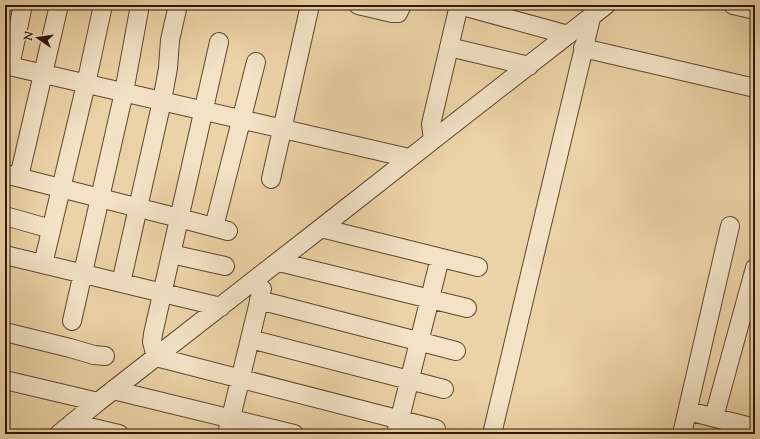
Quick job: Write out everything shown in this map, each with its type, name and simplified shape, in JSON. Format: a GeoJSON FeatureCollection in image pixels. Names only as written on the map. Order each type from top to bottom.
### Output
{"type":"FeatureCollection","features":[{"type":"Feature","properties":{"kind":"street"},"geometry":{"type":"LineString","coordinates":[[23,5],[8,66],[409,158]]}},
{"type":"Feature","properties":{"kind":"street"},"geometry":{"type":"LineString","coordinates":[[59,5],[43,74],[12,176],[221,229],[242,120],[256,62]]}},
{"type":"Feature","properties":{"kind":"street"},"geometry":{"type":"LineString","coordinates":[[43,264],[86,84],[103,5]]}},
{"type":"Feature","properties":{"kind":"street"},"geometry":{"type":"LineString","coordinates":[[72,321],[124,92],[140,5]]}},
{"type":"Feature","properties":{"kind":"street"},"geometry":{"type":"LineString","coordinates":[[121,283],[162,101],[170,58],[170,40],[178,5]]}},
{"type":"Feature","properties":{"kind":"street"},"geometry":{"type":"LineString","coordinates":[[271,179],[310,5]]}},
{"type":"Feature","properties":{"kind":"street"},"geometry":{"type":"LineString","coordinates":[[358,5],[398,13],[402,5]]}},
{"type":"Feature","properties":{"kind":"street"},"geometry":{"type":"LineString","coordinates":[[433,140],[431,124],[459,5],[512,12],[568,35]]}},
{"type":"Feature","properties":{"kind":"street"},"geometry":{"type":"LineString","coordinates":[[66,428],[606,5]]}},
{"type":"Feature","properties":{"kind":"street"},"geometry":{"type":"LineString","coordinates":[[733,5],[755,10]]}},
{"type":"Feature","properties":{"kind":"street"},"geometry":{"type":"LineString","coordinates":[[492,434],[591,18]]}},
{"type":"Feature","properties":{"kind":"street"},"geometry":{"type":"LineString","coordinates":[[156,357],[152,342],[153,334],[219,42]]}},
{"type":"Feature","properties":{"kind":"street"},"geometry":{"type":"LineString","coordinates":[[449,46],[529,66]]}},
{"type":"Feature","properties":{"kind":"street"},"geometry":{"type":"LineString","coordinates":[[583,48],[755,88]]}},
{"type":"Feature","properties":{"kind":"street"},"geometry":{"type":"LineString","coordinates":[[5,216],[51,229]]}},
{"type":"Feature","properties":{"kind":"street"},"geometry":{"type":"LineString","coordinates":[[682,434],[730,226]]}},
{"type":"Feature","properties":{"kind":"street"},"geometry":{"type":"LineString","coordinates":[[321,228],[478,267]]}},
{"type":"Feature","properties":{"kind":"street"},"geometry":{"type":"LineString","coordinates":[[171,254],[225,266]]}},
{"type":"Feature","properties":{"kind":"street"},"geometry":{"type":"LineString","coordinates":[[5,255],[221,307]]}},
{"type":"Feature","properties":{"kind":"street"},"geometry":{"type":"LineString","coordinates":[[397,427],[440,258]]}},
{"type":"Feature","properties":{"kind":"street"},"geometry":{"type":"LineString","coordinates":[[272,266],[467,308]]}},
{"type":"Feature","properties":{"kind":"street"},"geometry":{"type":"LineString","coordinates":[[228,426],[260,300],[272,266]]}},
{"type":"Feature","properties":{"kind":"street"},"geometry":{"type":"LineString","coordinates":[[714,417],[755,268]]}},
{"type":"Feature","properties":{"kind":"street"},"geometry":{"type":"LineString","coordinates":[[260,300],[456,351]]}},
{"type":"Feature","properties":{"kind":"street"},"geometry":{"type":"LineString","coordinates":[[5,332],[94,355],[105,356]]}},
{"type":"Feature","properties":{"kind":"street"},"geometry":{"type":"LineString","coordinates":[[250,339],[444,389]]}},
{"type":"Feature","properties":{"kind":"street"},"geometry":{"type":"LineString","coordinates":[[156,357],[240,379],[397,427],[436,429]]}},
{"type":"Feature","properties":{"kind":"street"},"geometry":{"type":"LineString","coordinates":[[5,380],[98,402]]}},
{"type":"Feature","properties":{"kind":"street"},"geometry":{"type":"LineString","coordinates":[[114,390],[228,426],[294,434]]}},
{"type":"Feature","properties":{"kind":"street"},"geometry":{"type":"LineString","coordinates":[[688,411],[755,428]]}},
{"type":"Feature","properties":{"kind":"street"},"geometry":{"type":"LineString","coordinates":[[66,428],[117,434]]}}]}
